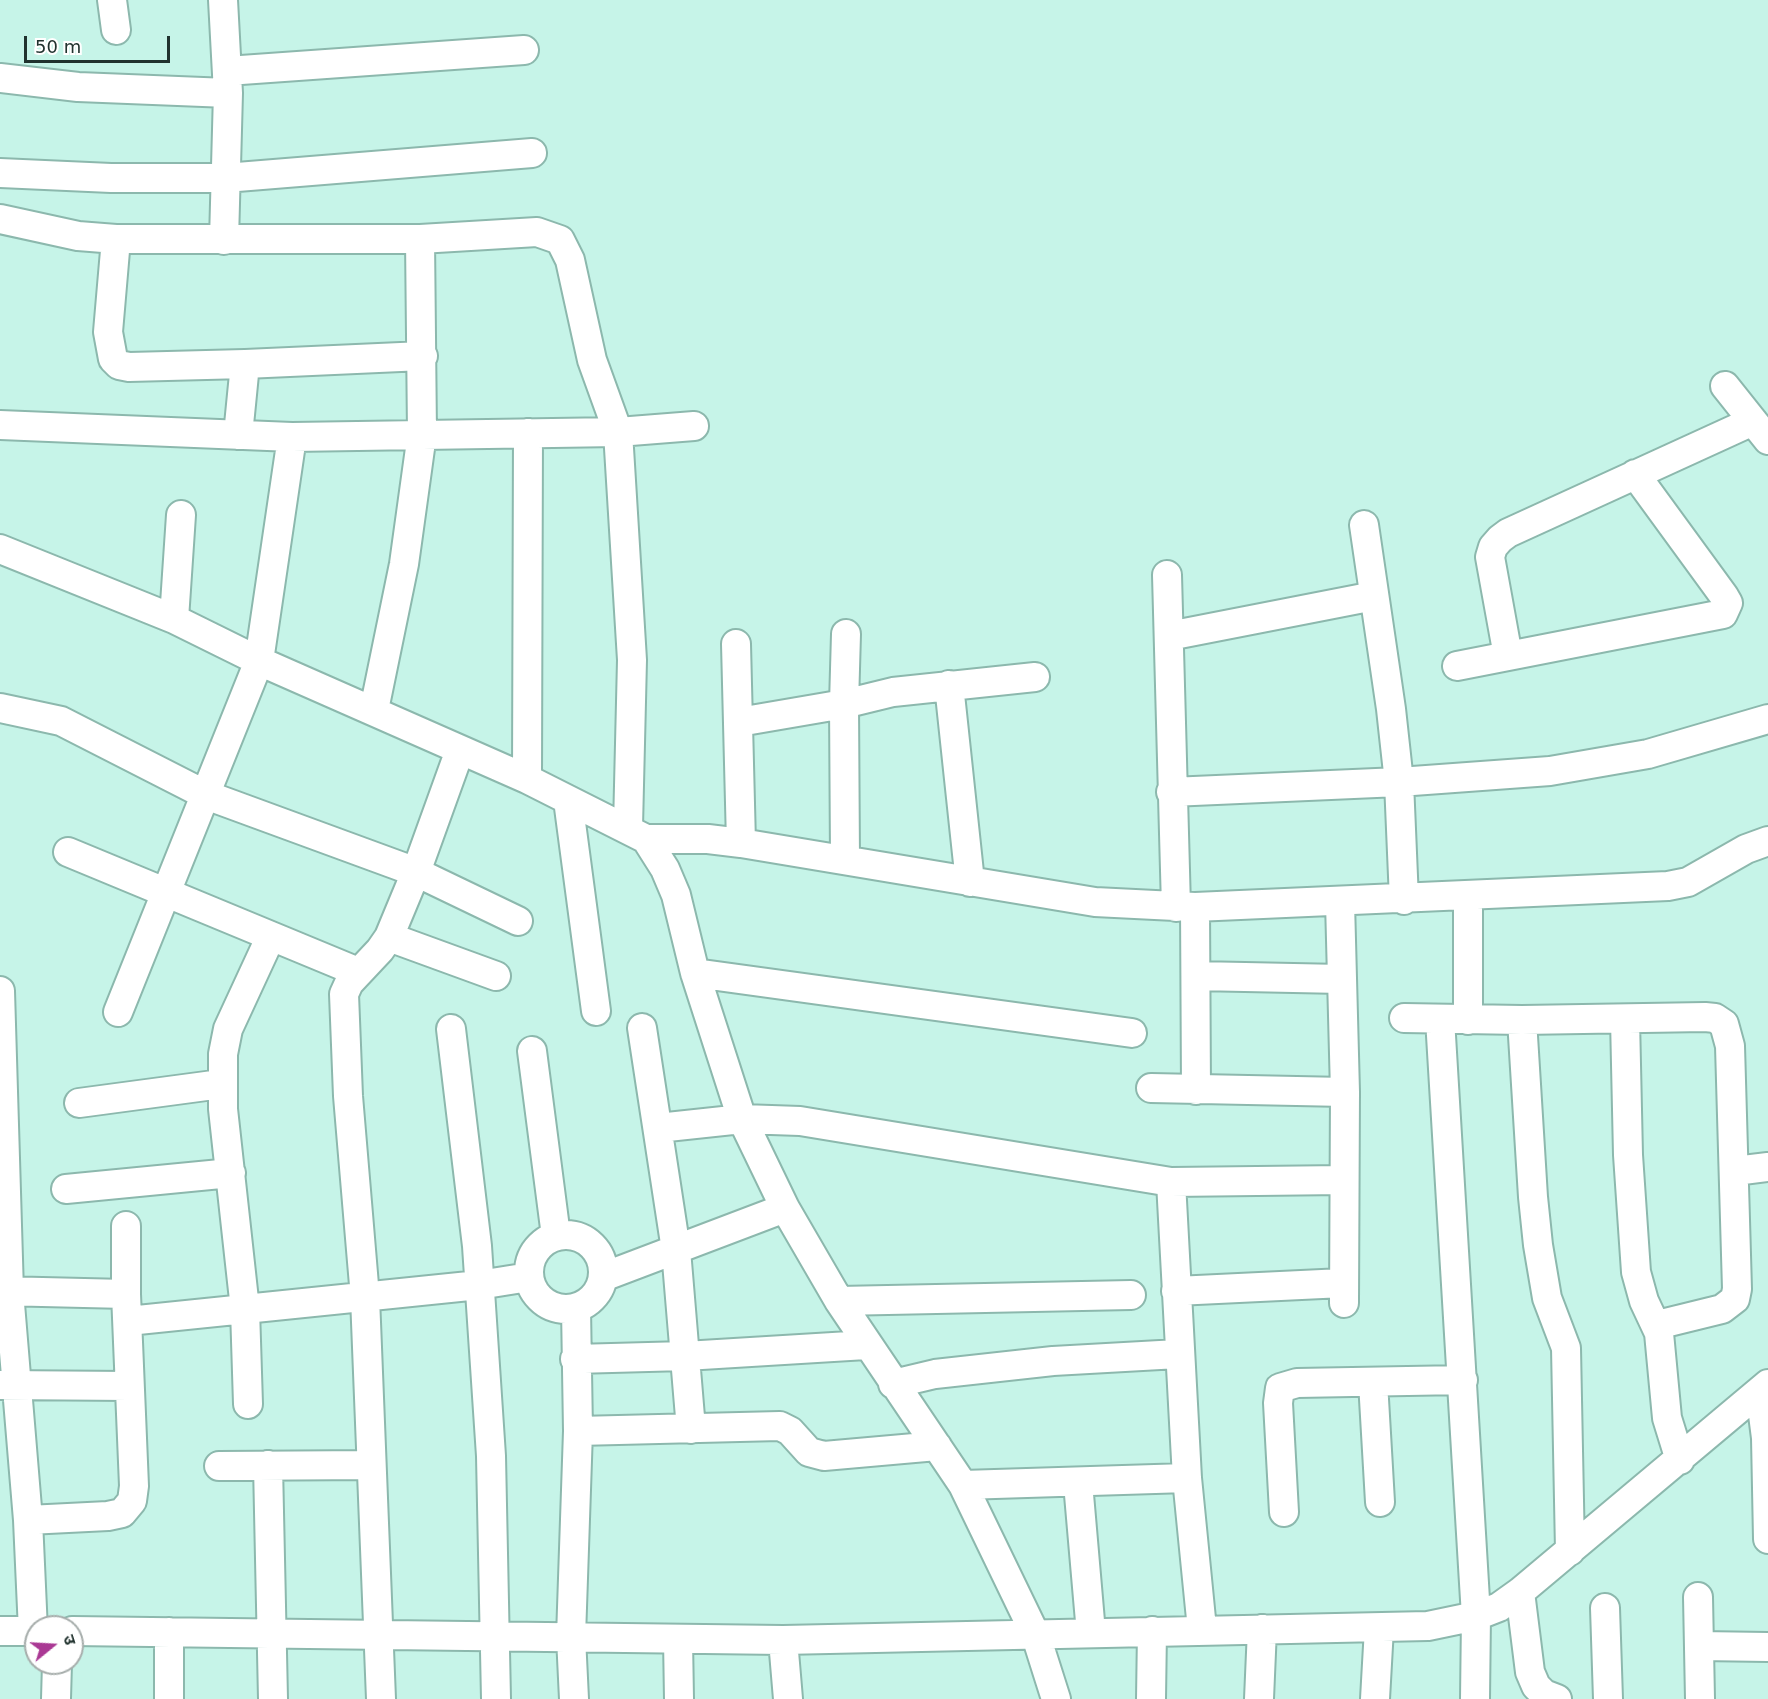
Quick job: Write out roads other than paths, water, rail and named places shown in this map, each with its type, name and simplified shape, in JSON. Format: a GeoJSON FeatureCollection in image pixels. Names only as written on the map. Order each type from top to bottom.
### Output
{"type":"FeatureCollection","features":[{"type":"Feature","properties":{"kind":"street"},"geometry":{"type":"LineString","coordinates":[[112,0],[116,30]]}},
{"type":"Feature","properties":{"kind":"street"},"geometry":{"type":"LineString","coordinates":[[223,0],[227,82],[224,240]]}},
{"type":"Feature","properties":{"kind":"street"},"geometry":{"type":"LineString","coordinates":[[0,78],[78,87],[227,82],[524,50]]}},
{"type":"Feature","properties":{"kind":"street"},"geometry":{"type":"LineString","coordinates":[[0,173],[111,178],[225,178],[532,153]]}},
{"type":"Feature","properties":{"kind":"street"},"geometry":{"type":"LineString","coordinates":[[0,219],[78,236],[116,239],[420,239],[537,232],[560,240],[570,260],[592,360],[618,432],[632,660],[637,833],[665,869],[676,896],[695,973],[742,1119],[785,1208],[866,1345],[963,1485],[1036,1636],[1056,1699]]}},
{"type":"Feature","properties":{"kind":"street"},"geometry":{"type":"LineString","coordinates":[[116,239],[108,332],[113,359],[119,365],[129,367],[245,364],[423,356]]}},
{"type":"Feature","properties":{"kind":"street"},"geometry":{"type":"LineString","coordinates":[[374,710],[404,564],[422,434],[420,239]]}},
{"type":"Feature","properties":{"kind":"street"},"geometry":{"type":"LineString","coordinates":[[238,435],[245,364]]}},
{"type":"Feature","properties":{"kind":"street"},"geometry":{"type":"LineString","coordinates":[[1509,656],[1491,568],[1493,547],[1508,533],[1635,474],[1760,430],[1725,386]]}},
{"type":"Feature","properties":{"kind":"street"},"geometry":{"type":"LineString","coordinates":[[0,425],[292,437],[618,432],[694,426]]}},
{"type":"Feature","properties":{"kind":"street"},"geometry":{"type":"LineString","coordinates":[[527,779],[528,433]]}},
{"type":"Feature","properties":{"kind":"street"},"geometry":{"type":"LineString","coordinates":[[118,1011],[259,661],[292,437]]}},
{"type":"Feature","properties":{"kind":"street"},"geometry":{"type":"LineString","coordinates":[[1457,666],[1716,617],[1727,609],[1724,596],[1635,474]]}},
{"type":"Feature","properties":{"kind":"street"},"geometry":{"type":"LineString","coordinates":[[174,619],[181,515]]}},
{"type":"Feature","properties":{"kind":"street"},"geometry":{"type":"LineString","coordinates":[[1364,525],[1391,709],[1399,782],[1404,900]]}},
{"type":"Feature","properties":{"kind":"street"},"geometry":{"type":"LineString","coordinates":[[0,550],[174,619],[259,661],[527,779],[637,833],[741,843],[1095,902],[1186,907],[1468,897],[1608,890],[1688,882],[1746,849],[1768,841]]}},
{"type":"Feature","properties":{"kind":"street"},"geometry":{"type":"LineString","coordinates":[[1167,575],[1171,792],[1196,976],[1196,1090]]}},
{"type":"Feature","properties":{"kind":"street"},"geometry":{"type":"LineString","coordinates":[[1169,636],[1374,596]]}},
{"type":"Feature","properties":{"kind":"street"},"geometry":{"type":"LineString","coordinates":[[845,859],[846,634]]}},
{"type":"Feature","properties":{"kind":"street"},"geometry":{"type":"LineString","coordinates":[[736,644],[740,722],[741,843]]}},
{"type":"Feature","properties":{"kind":"street"},"geometry":{"type":"LineString","coordinates":[[740,722],[844,704],[893,692],[1035,677]]}},
{"type":"Feature","properties":{"kind":"street"},"geometry":{"type":"LineString","coordinates":[[949,685],[970,882]]}},
{"type":"Feature","properties":{"kind":"street"},"geometry":{"type":"LineString","coordinates":[[0,708],[61,721],[206,795],[416,872],[518,921]]}},
{"type":"Feature","properties":{"kind":"street"},"geometry":{"type":"LineString","coordinates":[[1171,792],[1399,782],[1550,771],[1616,761],[1768,719]]}},
{"type":"Feature","properties":{"kind":"street"},"geometry":{"type":"LineString","coordinates":[[381,1699],[365,1297],[343,1009],[344,994],[358,972],[380,950],[389,937],[416,872],[460,750]]}},
{"type":"Feature","properties":{"kind":"street"},"geometry":{"type":"LineString","coordinates":[[568,800],[596,1011]]}},
{"type":"Feature","properties":{"kind":"street"},"geometry":{"type":"LineString","coordinates":[[68,852],[358,972]]}},
{"type":"Feature","properties":{"kind":"street"},"geometry":{"type":"LineString","coordinates":[[1468,897],[1454,1020],[1463,1380],[1476,1616],[1475,1699]]}},
{"type":"Feature","properties":{"kind":"street"},"geometry":{"type":"LineString","coordinates":[[1176,1291],[1344,1293],[1345,1092],[1340,902]]}},
{"type":"Feature","properties":{"kind":"street"},"geometry":{"type":"LineString","coordinates":[[248,1404],[245,1309],[221,1084],[223,1054],[228,1029],[271,936]]}},
{"type":"Feature","properties":{"kind":"street"},"geometry":{"type":"LineString","coordinates":[[389,937],[496,976]]}},
{"type":"Feature","properties":{"kind":"street"},"geometry":{"type":"LineString","coordinates":[[695,973],[1132,1033]]}},
{"type":"Feature","properties":{"kind":"street"},"geometry":{"type":"LineString","coordinates":[[1196,976],[1342,979]]}},
{"type":"Feature","properties":{"kind":"street"},"geometry":{"type":"LineString","coordinates":[[0,991],[5,1292],[9,1385],[28,1520],[34,1615]]}},
{"type":"Feature","properties":{"kind":"street"},"geometry":{"type":"LineString","coordinates":[[1404,1018],[1522,1020],[1705,1017],[1715,1018],[1724,1024],[1730,1046],[1735,1171],[1737,1289],[1735,1299],[1722,1309],[1657,1325]]}},
{"type":"Feature","properties":{"kind":"street"},"geometry":{"type":"LineString","coordinates":[[1625,1019],[1628,1155],[1635,1262],[1641,1293],[1657,1325],[1661,1342],[1667,1418],[1680,1460]]}},
{"type":"Feature","properties":{"kind":"street"},"geometry":{"type":"LineString","coordinates":[[1522,1020],[1533,1197],[1542,1272],[1547,1298],[1566,1348],[1570,1551]]}},
{"type":"Feature","properties":{"kind":"street"},"geometry":{"type":"LineString","coordinates":[[642,1028],[676,1250],[692,1430]]}},
{"type":"Feature","properties":{"kind":"street"},"geometry":{"type":"LineString","coordinates":[[452,1029],[468,1158],[491,1456],[496,1699]]}},
{"type":"Feature","properties":{"kind":"street"},"geometry":{"type":"LineString","coordinates":[[532,1052],[556,1236]]}},
{"type":"Feature","properties":{"kind":"street"},"geometry":{"type":"LineString","coordinates":[[79,1103],[221,1084]]}},
{"type":"Feature","properties":{"kind":"street"},"geometry":{"type":"LineString","coordinates":[[1151,1088],[1345,1092]]}},
{"type":"Feature","properties":{"kind":"street"},"geometry":{"type":"LineString","coordinates":[[658,1128],[742,1119],[800,1121],[1171,1182],[1343,1180]]}},
{"type":"Feature","properties":{"kind":"street"},"geometry":{"type":"LineString","coordinates":[[1735,1171],[1768,1167]]}},
{"type":"Feature","properties":{"kind":"street"},"geometry":{"type":"LineString","coordinates":[[66,1189],[231,1173]]}},
{"type":"Feature","properties":{"kind":"street"},"geometry":{"type":"LineString","coordinates":[[1171,1182],[1178,1354],[1187,1478],[1202,1629]]}},
{"type":"Feature","properties":{"kind":"street"},"geometry":{"type":"LineString","coordinates":[[603,1276],[785,1208]]}},
{"type":"Feature","properties":{"kind":"street"},"geometry":{"type":"LineString","coordinates":[[28,1520],[108,1516],[122,1512],[132,1501],[134,1486],[126,1293],[126,1226]]}},
{"type":"Feature","properties":{"kind":"street"},"geometry":{"type":"LineString","coordinates":[[570,1235],[584,1239],[598,1256],[603,1276],[598,1290],[589,1302],[576,1308],[561,1309],[548,1305],[536,1295],[529,1277],[533,1254],[543,1243],[556,1236],[570,1235]]}},
{"type":"Feature","properties":{"kind":"street"},"geometry":{"type":"LineString","coordinates":[[128,1321],[478,1285],[529,1277]]}},
{"type":"Feature","properties":{"kind":"street"},"geometry":{"type":"LineString","coordinates":[[5,1292],[126,1293]]}},
{"type":"Feature","properties":{"kind":"street"},"geometry":{"type":"LineString","coordinates":[[839,1301],[1131,1295]]}},
{"type":"Feature","properties":{"kind":"street"},"geometry":{"type":"LineString","coordinates":[[574,1699],[571,1637],[578,1431],[575,1359],[576,1308]]}},
{"type":"Feature","properties":{"kind":"street"},"geometry":{"type":"LineString","coordinates":[[575,1359],[685,1356],[866,1345]]}},
{"type":"Feature","properties":{"kind":"street"},"geometry":{"type":"LineString","coordinates":[[893,1384],[935,1374],[1042,1362],[1178,1354]]}},
{"type":"Feature","properties":{"kind":"street"},"geometry":{"type":"LineString","coordinates":[[1284,1512],[1278,1403],[1280,1388],[1297,1383],[1463,1380]]}},
{"type":"Feature","properties":{"kind":"street"},"geometry":{"type":"LineString","coordinates":[[1373,1382],[1380,1502]]}},
{"type":"Feature","properties":{"kind":"street"},"geometry":{"type":"LineString","coordinates":[[9,1385],[129,1386]]}},
{"type":"Feature","properties":{"kind":"street"},"geometry":{"type":"LineString","coordinates":[[84,1631],[783,1640],[1036,1636],[1202,1629],[1428,1626],[1476,1616],[1499,1607],[1570,1551],[1764,1388]]}},
{"type":"Feature","properties":{"kind":"street"},"geometry":{"type":"LineString","coordinates":[[1764,1388],[1768,1539]]}},
{"type":"Feature","properties":{"kind":"street"},"geometry":{"type":"LineString","coordinates":[[578,1431],[692,1430],[780,1426],[790,1431],[809,1452],[824,1456],[937,1446]]}},
{"type":"Feature","properties":{"kind":"street"},"geometry":{"type":"LineString","coordinates":[[268,1465],[273,1699]]}},
{"type":"Feature","properties":{"kind":"street"},"geometry":{"type":"LineString","coordinates":[[219,1466],[371,1465]]}},
{"type":"Feature","properties":{"kind":"street"},"geometry":{"type":"LineString","coordinates":[[963,1485],[1078,1484],[1187,1478]]}},
{"type":"Feature","properties":{"kind":"street"},"geometry":{"type":"LineString","coordinates":[[1078,1484],[1091,1633]]}},
{"type":"Feature","properties":{"kind":"street"},"geometry":{"type":"LineString","coordinates":[[1520,1592],[1530,1672],[1536,1686],[1544,1694],[1557,1699]]}},
{"type":"Feature","properties":{"kind":"street"},"geometry":{"type":"LineString","coordinates":[[1698,1597],[1700,1699]]}},
{"type":"Feature","properties":{"kind":"street"},"geometry":{"type":"LineString","coordinates":[[1605,1608],[1608,1699]]}},
{"type":"Feature","properties":{"kind":"street"},"geometry":{"type":"LineString","coordinates":[[1375,1699],[1379,1628]]}},
{"type":"Feature","properties":{"kind":"street"},"geometry":{"type":"LineString","coordinates":[[1259,1699],[1262,1629]]}},
{"type":"Feature","properties":{"kind":"street"},"geometry":{"type":"LineString","coordinates":[[0,1631],[24,1631]]}},
{"type":"Feature","properties":{"kind":"street"},"geometry":{"type":"LineString","coordinates":[[1151,1699],[1152,1631]]}},
{"type":"Feature","properties":{"kind":"street"},"geometry":{"type":"LineString","coordinates":[[169,1632],[169,1699]]}},
{"type":"Feature","properties":{"kind":"street"},"geometry":{"type":"LineString","coordinates":[[678,1639],[679,1699]]}},
{"type":"Feature","properties":{"kind":"street"},"geometry":{"type":"LineString","coordinates":[[783,1640],[788,1699]]}},
{"type":"Feature","properties":{"kind":"street"},"geometry":{"type":"LineString","coordinates":[[1700,1646],[1768,1647]]}},
{"type":"Feature","properties":{"kind":"street"},"geometry":{"type":"LineString","coordinates":[[56,1699],[57,1675]]}}]}
